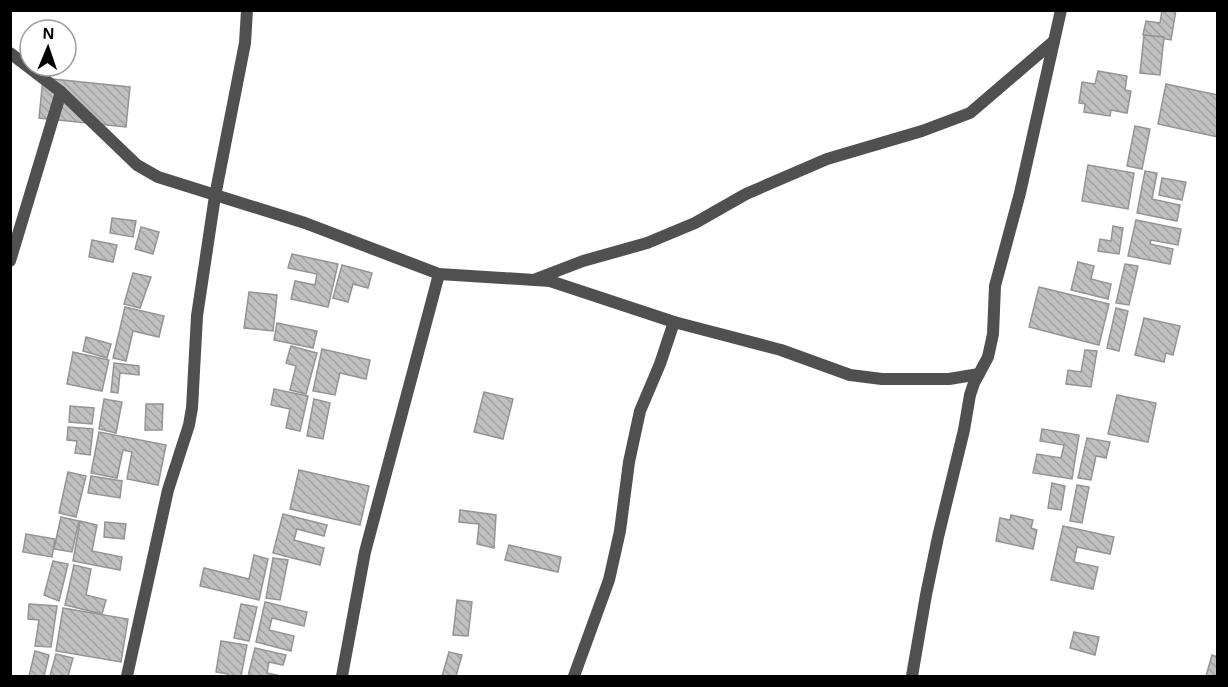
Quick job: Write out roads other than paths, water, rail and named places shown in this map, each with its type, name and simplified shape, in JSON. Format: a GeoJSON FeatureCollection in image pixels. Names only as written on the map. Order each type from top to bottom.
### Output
{"type":"FeatureCollection","features":[{"type":"Feature","properties":{"kind":"street"},"geometry":{"type":"LineString","coordinates":[[127,676],[168,490],[189,425],[197,316],[215,196],[245,44],[247,10]]}},
{"type":"Feature","properties":{"kind":"street"},"geometry":{"type":"LineString","coordinates":[[912,676],[938,537],[964,430],[970,395],[988,357],[993,334],[995,286],[1020,193],[1061,10]]}},
{"type":"Feature","properties":{"kind":"street"},"geometry":{"type":"LineString","coordinates":[[534,279],[583,261],[657,239],[695,223],[746,194],[827,159],[922,131],[969,113],[1054,41]]}},
{"type":"Feature","properties":{"kind":"street"},"geometry":{"type":"LineString","coordinates":[[10,53],[61,92],[137,165],[158,177],[305,223],[439,274],[550,281],[674,322],[765,345],[850,375],[865,378],[949,379],[979,374]]}},
{"type":"Feature","properties":{"kind":"street"},"geometry":{"type":"LineString","coordinates":[[10,261],[61,92]]}},
{"type":"Feature","properties":{"kind":"street"},"geometry":{"type":"LineString","coordinates":[[342,676],[365,552],[439,274]]}},
{"type":"Feature","properties":{"kind":"street"},"geometry":{"type":"LineString","coordinates":[[574,676],[609,580],[620,531],[629,462],[640,411],[660,364],[674,322]]}}]}
